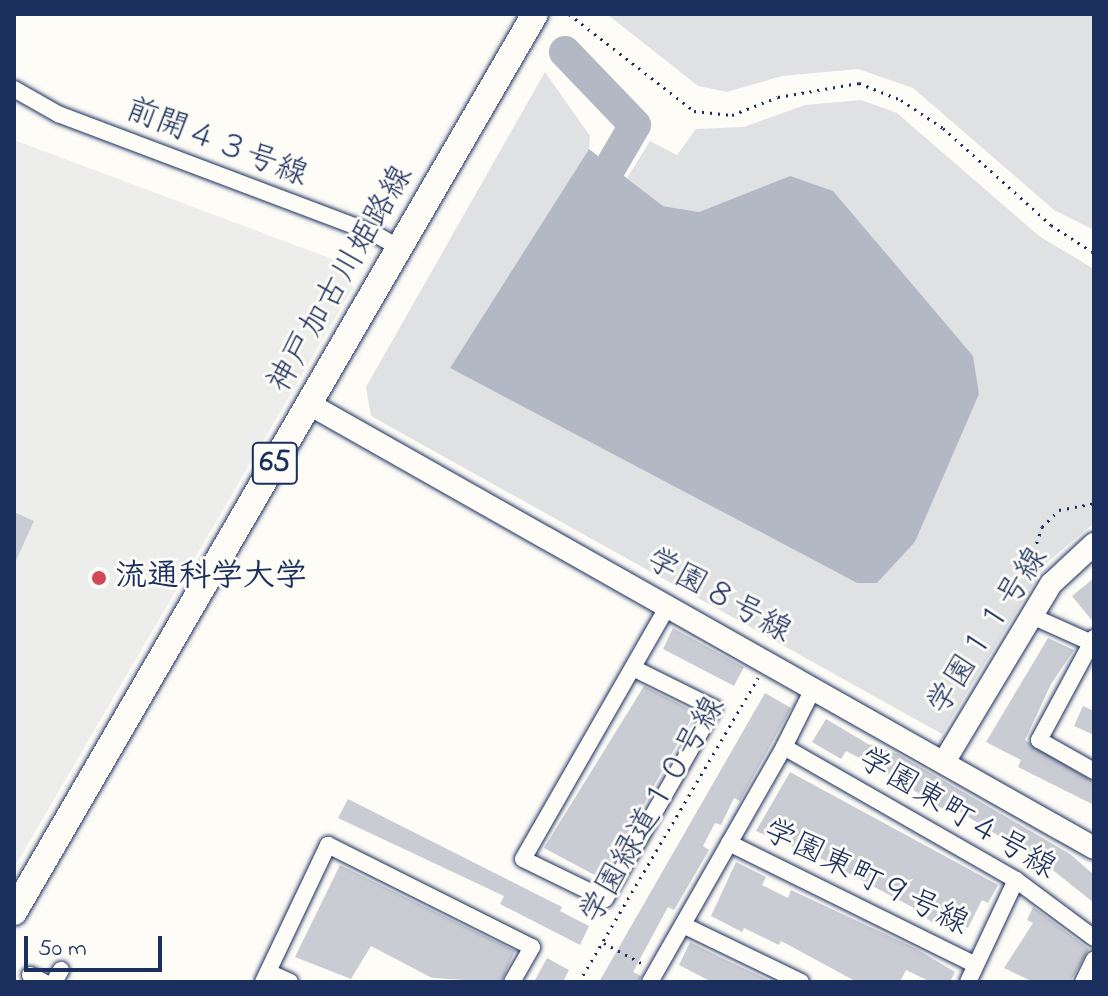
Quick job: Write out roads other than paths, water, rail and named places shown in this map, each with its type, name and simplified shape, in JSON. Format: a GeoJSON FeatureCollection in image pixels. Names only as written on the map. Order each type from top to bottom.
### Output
{"type":"FeatureCollection","features":[{"type":"Feature","properties":{"kind":"main road","name":"神戸加古川姫路線"},"geometry":{"type":"LineString","coordinates":[[14,912],[535,14]]}},
{"type":"Feature","properties":{"kind":"street","name":"前開４３号線"},"geometry":{"type":"LineString","coordinates":[[14,89],[58,114],[373,233],[400,248]]}},
{"type":"Feature","properties":{"kind":"street","name":"学園８号線"},"geometry":{"type":"LineString","coordinates":[[309,404],[1094,848]]}},
{"type":"Feature","properties":{"kind":"street","name":"学園１１号線"},"geometry":{"type":"LineString","coordinates":[[944,762],[1034,617],[1051,584],[1094,544]]}},
{"type":"Feature","properties":{"kind":"street"},"geometry":{"type":"LineString","coordinates":[[633,668],[714,708],[605,899],[523,859],[668,606]]}},
{"type":"Feature","properties":{"kind":"street"},"geometry":{"type":"LineString","coordinates":[[1034,617],[1093,641],[1039,740],[1094,771]]}},
{"type":"Feature","properties":{"kind":"street"},"geometry":{"type":"LineString","coordinates":[[653,976],[784,747],[814,687]]}},
{"type":"Feature","properties":{"kind":"street","name":"学園東町４号線"},"geometry":{"type":"LineString","coordinates":[[784,747],[1016,880],[1094,938]]}},
{"type":"Feature","properties":{"kind":"street","name":"学園東町９号線"},"geometry":{"type":"LineString","coordinates":[[729,843],[976,965]]}},
{"type":"Feature","properties":{"kind":"street"},"geometry":{"type":"LineString","coordinates":[[290,982],[265,977],[328,845],[532,947],[512,982]]}},
{"type":"Feature","properties":{"kind":"street"},"geometry":{"type":"LineString","coordinates":[[968,982],[1016,880]]}},
{"type":"Feature","properties":{"kind":"street"},"geometry":{"type":"LineString","coordinates":[[683,925],[801,982]]}},
{"type":"Feature","properties":{"kind":"street"},"geometry":{"type":"LineString","coordinates":[[1083,982],[1094,959]]}},
{"type":"Feature","properties":{"kind":"waterway"},"geometry":{"type":"LineString","coordinates":[[565,52],[635,125],[611,166]]}},
{"type":"Feature","properties":{"kind":"place","name":"流通科学大学"},"geometry":{"type":"Point","coordinates":[99,578]}}]}
